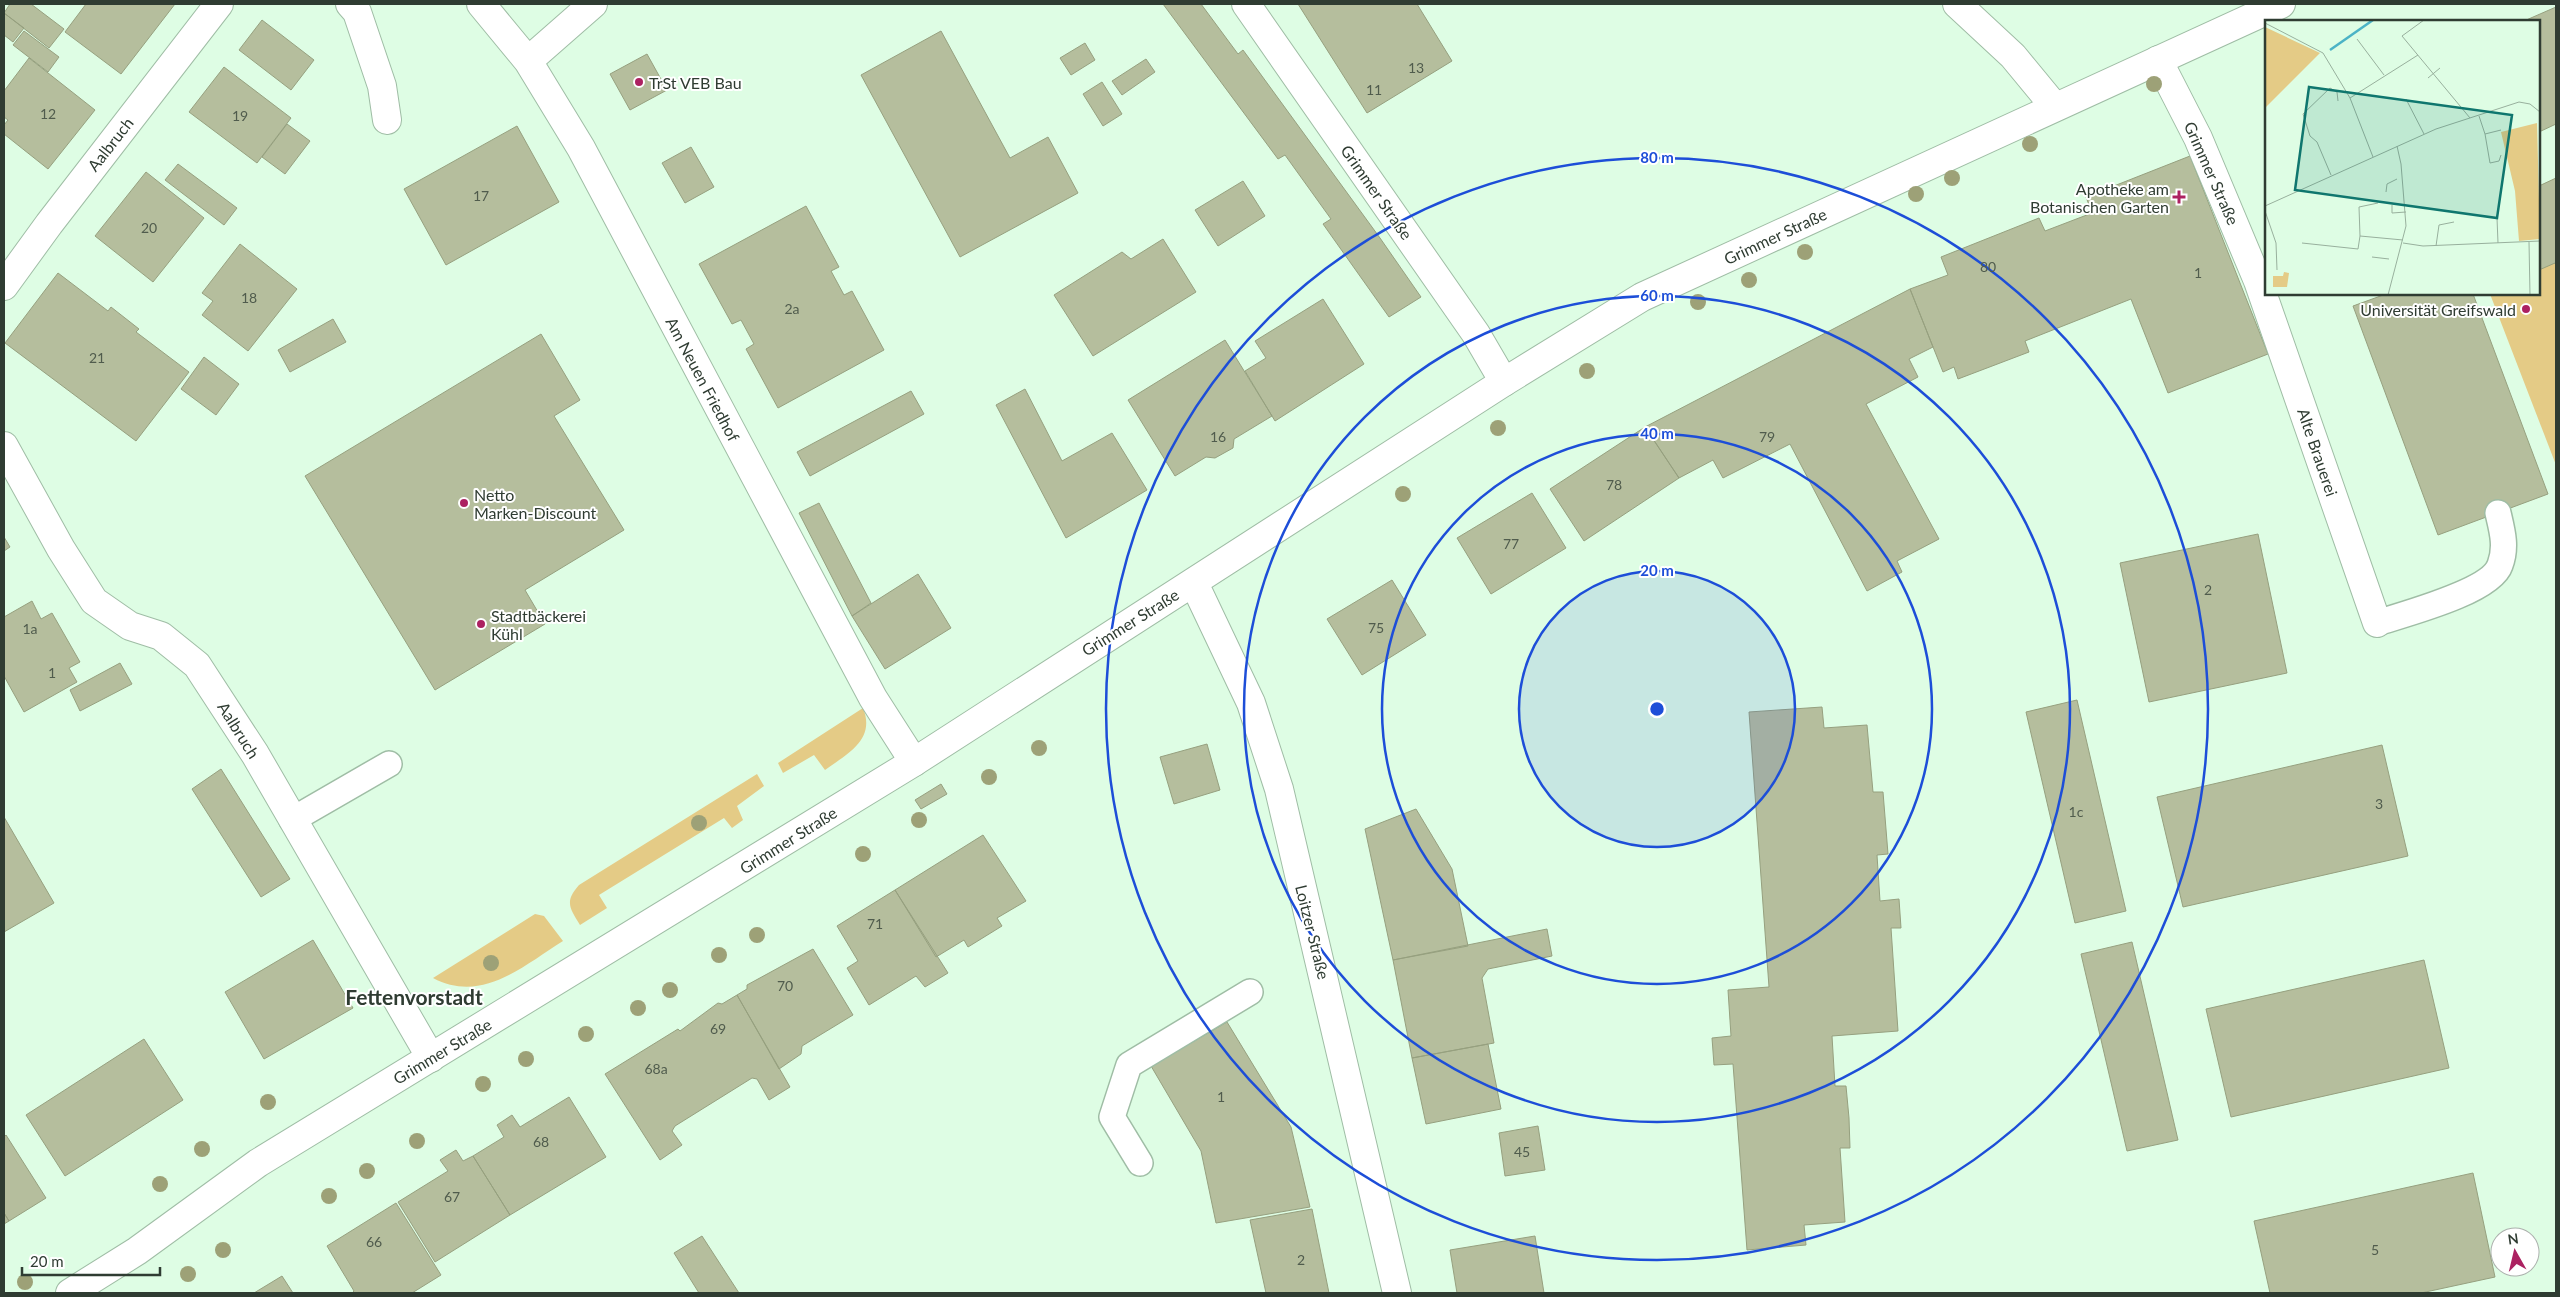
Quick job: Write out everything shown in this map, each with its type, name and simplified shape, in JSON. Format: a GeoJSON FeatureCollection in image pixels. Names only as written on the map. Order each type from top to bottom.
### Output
{"type":"FeatureCollection","features":[{"type":"Feature","properties":{"kind":"street","name":"Aalbruch"},"geometry":{"type":"LineString","coordinates":[[4,286],[49,224],[219,4]]}},
{"type":"Feature","properties":{"kind":"street"},"geometry":{"type":"LineString","coordinates":[[350,4],[357,12],[382,86],[387,120]]}},
{"type":"Feature","properties":{"kind":"street","name":"Am Neuen Friedhof"},"geometry":{"type":"LineString","coordinates":[[480,4],[528,61],[586,157],[873,698],[914,762]]}},
{"type":"Feature","properties":{"kind":"street"},"geometry":{"type":"LineString","coordinates":[[528,61],[592,4]]}},
{"type":"Feature","properties":{"kind":"street","name":"Grimmer Straße"},"geometry":{"type":"LineString","coordinates":[[1246,4],[1476,334],[1504,382]]}},
{"type":"Feature","properties":{"kind":"street"},"geometry":{"type":"LineString","coordinates":[[1957,4],[2013,56],[2055,107]]}},
{"type":"Feature","properties":{"kind":"street","name":"Grimmer Straße"},"geometry":{"type":"LineString","coordinates":[[70,1293],[137,1251],[258,1163],[914,762],[1097,641],[1194,583],[1504,382],[1642,297],[2281,4]]}},
{"type":"Feature","properties":{"kind":"street","name":"Grimmer Straße"},"geometry":{"type":"LineString","coordinates":[[2158,60],[2198,138],[2262,279]]}},
{"type":"Feature","properties":{"kind":"street","name":"Alte Brauerei"},"geometry":{"type":"LineString","coordinates":[[2267,295],[2377,623]]}},
{"type":"Feature","properties":{"kind":"street","name":"Aalbruch"},"geometry":{"type":"LineString","coordinates":[[4,446],[61,549],[94,601],[130,626],[161,636],[197,665],[255,754],[431,1058]]}},
{"type":"Feature","properties":{"kind":"street","name":"Loitzer Straße"},"geometry":{"type":"LineString","coordinates":[[1194,583],[1240,678],[1279,789],[1398,1293]]}},
{"type":"Feature","properties":{"kind":"lane"},"geometry":{"type":"LineString","coordinates":[[2377,623],[2459,596],[2489,581],[2500,566],[2505,540],[2498,513]]}},
{"type":"Feature","properties":{"kind":"lane"},"geometry":{"type":"LineString","coordinates":[[292,820],[389,764]]}},
{"type":"Feature","properties":{"kind":"lane"},"geometry":{"type":"LineString","coordinates":[[1140,1163],[1112,1117],[1129,1065],[1250,992]]}},
{"type":"Feature","properties":{"kind":"shaded area","name":"Universität Greifswald"},"geometry":{"type":"Polygon","coordinates":[[[2556,178],[2556,465],[2490,295],[2540,295],[2540,186],[2556,178]]]}},
{"type":"Feature","properties":{"kind":"shaded area"},"geometry":{"type":"Polygon","coordinates":[[[863,708],[866,729],[857,745],[850,752],[825,770],[814,755],[783,773],[778,763],[863,708]]]}},
{"type":"Feature","properties":{"kind":"shaded area"},"geometry":{"type":"Polygon","coordinates":[[[757,774],[764,786],[737,806],[743,820],[732,828],[724,818],[599,895],[607,908],[580,925],[570,905],[571,896],[579,885],[757,774]]]}},
{"type":"Feature","properties":{"kind":"shaded area"},"geometry":{"type":"Polygon","coordinates":[[[535,914],[544,916],[563,941],[517,971],[485,984],[468,987],[451,985],[433,978],[535,914]]]}},
{"type":"Feature","properties":{"kind":"building"},"geometry":{"type":"Polygon","coordinates":[[[10,4],[31,4],[64,29],[49,48],[4,13],[10,4]]]}},
{"type":"Feature","properties":{"kind":"building"},"geometry":{"type":"Polygon","coordinates":[[[86,4],[175,4],[121,74],[65,32],[86,4]]]}},
{"type":"Feature","properties":{"kind":"building"},"geometry":{"type":"Polygon","coordinates":[[[1163,4],[1201,4],[1238,54],[1243,50],[1421,297],[1389,317],[1323,224],[1331,219],[1285,155],[1278,159],[1163,4]]]}},
{"type":"Feature","properties":{"kind":"building"},"geometry":{"type":"Polygon","coordinates":[[[1298,4],[1417,4],[1452,61],[1367,113],[1298,4]]]}},
{"type":"Feature","properties":{"kind":"building"},"geometry":{"type":"Polygon","coordinates":[[[2556,7],[2556,124],[2540,132],[2540,20],[2526,20],[2556,7]]]}},
{"type":"Feature","properties":{"kind":"building"},"geometry":{"type":"Polygon","coordinates":[[[4,13],[24,28],[13,42],[4,35],[4,13]]]}},
{"type":"Feature","properties":{"kind":"building"},"geometry":{"type":"Polygon","coordinates":[[[262,20],[314,60],[291,90],[239,50],[262,20]]]}},
{"type":"Feature","properties":{"kind":"building"},"geometry":{"type":"Polygon","coordinates":[[[24,31],[59,57],[48,72],[13,45],[24,31]]]}},
{"type":"Feature","properties":{"kind":"building"},"geometry":{"type":"Polygon","coordinates":[[[941,31],[1010,158],[1048,137],[1078,193],[960,257],[861,75],[941,31]]]}},
{"type":"Feature","properties":{"kind":"building"},"geometry":{"type":"Polygon","coordinates":[[[1085,43],[1095,60],[1071,75],[1060,58],[1085,43]]]}},
{"type":"Feature","properties":{"kind":"building","name":"TrSt VEB Bau"},"geometry":{"type":"Polygon","coordinates":[[[647,54],[667,90],[630,110],[610,74],[647,54]]]}},
{"type":"Feature","properties":{"kind":"building"},"geometry":{"type":"Polygon","coordinates":[[[29,58],[95,110],[48,169],[4,134],[4,125],[8,120],[4,117],[4,91],[29,58]]]}},
{"type":"Feature","properties":{"kind":"building"},"geometry":{"type":"Polygon","coordinates":[[[1146,59],[1155,72],[1122,95],[1112,81],[1146,59]]]}},
{"type":"Feature","properties":{"kind":"building"},"geometry":{"type":"Polygon","coordinates":[[[224,67],[291,118],[257,163],[189,112],[224,67]]]}},
{"type":"Feature","properties":{"kind":"building"},"geometry":{"type":"Polygon","coordinates":[[[1102,82],[1122,114],[1103,126],[1083,94],[1102,82]]]}},
{"type":"Feature","properties":{"kind":"building"},"geometry":{"type":"Polygon","coordinates":[[[287,124],[310,141],[285,174],[262,157],[287,124]]]}},
{"type":"Feature","properties":{"kind":"building"},"geometry":{"type":"Polygon","coordinates":[[[517,126],[559,202],[446,265],[404,189],[517,126]]]}},
{"type":"Feature","properties":{"kind":"building"},"geometry":{"type":"Polygon","coordinates":[[[691,147],[714,187],[685,203],[662,163],[691,147]]]}},
{"type":"Feature","properties":{"kind":"building"},"geometry":{"type":"Polygon","coordinates":[[[2190,156],[2268,354],[2168,393],[2131,299],[2025,341],[2029,352],[1958,379],[1954,367],[1943,372],[1910,289],[1948,275],[1941,257],[2039,218],[2045,231],[2092,213],[2086,197],[2190,156]]]}},
{"type":"Feature","properties":{"kind":"building"},"geometry":{"type":"Polygon","coordinates":[[[178,164],[237,208],[224,225],[165,180],[178,164]]]}},
{"type":"Feature","properties":{"kind":"building"},"geometry":{"type":"Polygon","coordinates":[[[146,172],[204,218],[153,282],[95,236],[146,172]]]}},
{"type":"Feature","properties":{"kind":"building"},"geometry":{"type":"Polygon","coordinates":[[[2556,178],[2556,266],[2555,263],[2540,270],[2540,186],[2556,178]]]}},
{"type":"Feature","properties":{"kind":"building"},"geometry":{"type":"Polygon","coordinates":[[[1243,181],[1265,216],[1218,246],[1195,210],[1243,181]]]}},
{"type":"Feature","properties":{"kind":"building"},"geometry":{"type":"Polygon","coordinates":[[[806,206],[839,267],[831,271],[844,295],[852,291],[884,350],[778,408],[746,349],[754,344],[741,320],[732,324],[699,264],[806,206]]]}},
{"type":"Feature","properties":{"kind":"building"},"geometry":{"type":"Polygon","coordinates":[[[1163,239],[1196,292],[1093,356],[1054,295],[1122,252],[1131,259],[1163,239]]]}},
{"type":"Feature","properties":{"kind":"building"},"geometry":{"type":"Polygon","coordinates":[[[240,244],[297,289],[248,351],[202,315],[213,301],[202,293],[240,244]]]}},
{"type":"Feature","properties":{"kind":"building"},"geometry":{"type":"Polygon","coordinates":[[[58,273],[108,311],[111,307],[139,329],[136,332],[189,372],[136,441],[5,343],[58,273]]]}},
{"type":"Feature","properties":{"kind":"building"},"geometry":{"type":"Polygon","coordinates":[[[1910,289],[1933,347],[1909,359],[1918,377],[1866,404],[1939,539],[1897,561],[1902,572],[1867,591],[1790,444],[1723,478],[1713,460],[1679,478],[1645,427],[1910,289]]]}},
{"type":"Feature","properties":{"kind":"building"},"geometry":{"type":"Polygon","coordinates":[[[2383,295],[2473,295],[2548,494],[2438,535],[2353,306],[2383,295]]]}},
{"type":"Feature","properties":{"kind":"building"},"geometry":{"type":"Polygon","coordinates":[[[1323,299],[1364,364],[1275,421],[1245,371],[1266,358],[1255,341],[1323,299]]]}},
{"type":"Feature","properties":{"kind":"building"},"geometry":{"type":"Polygon","coordinates":[[[333,319],[346,342],[290,372],[278,350],[333,319]]]}},
{"type":"Feature","properties":{"kind":"building","name":"Netto Marken-Discount"},"geometry":{"type":"Polygon","coordinates":[[[541,334],[580,400],[554,416],[624,530],[525,590],[545,624],[435,690],[305,476],[541,334]]]}},
{"type":"Feature","properties":{"kind":"building"},"geometry":{"type":"Polygon","coordinates":[[[1225,340],[1272,416],[1234,439],[1233,448],[1215,458],[1206,457],[1175,476],[1128,400],[1225,340]]]}},
{"type":"Feature","properties":{"kind":"building"},"geometry":{"type":"Polygon","coordinates":[[[204,357],[239,384],[216,415],[181,389],[204,357]]]}},
{"type":"Feature","properties":{"kind":"building"},"geometry":{"type":"Polygon","coordinates":[[[1025,389],[1062,461],[1112,433],[1147,490],[1066,538],[996,405],[1025,389]]]}},
{"type":"Feature","properties":{"kind":"building"},"geometry":{"type":"Polygon","coordinates":[[[911,391],[924,414],[810,476],[797,452],[911,391]]]}},
{"type":"Feature","properties":{"kind":"building"},"geometry":{"type":"Polygon","coordinates":[[[1645,427],[1679,478],[1584,541],[1550,489],[1645,427]]]}},
{"type":"Feature","properties":{"kind":"building"},"geometry":{"type":"Polygon","coordinates":[[[1532,493],[1566,548],[1491,594],[1457,538],[1532,493]]]}},
{"type":"Feature","properties":{"kind":"building"},"geometry":{"type":"Polygon","coordinates":[[[819,503],[871,603],[852,616],[799,513],[819,503]]]}},
{"type":"Feature","properties":{"kind":"building"},"geometry":{"type":"Polygon","coordinates":[[[2258,534],[2287,673],[2149,702],[2120,563],[2258,534]]]}},
{"type":"Feature","properties":{"kind":"building"},"geometry":{"type":"Polygon","coordinates":[[[4,537],[10,547],[4,551],[4,537]]]}},
{"type":"Feature","properties":{"kind":"building"},"geometry":{"type":"Polygon","coordinates":[[[918,574],[951,628],[885,669],[852,616],[918,574]]]}},
{"type":"Feature","properties":{"kind":"building"},"geometry":{"type":"Polygon","coordinates":[[[1392,580],[1426,635],[1362,675],[1327,619],[1392,580]]]}},
{"type":"Feature","properties":{"kind":"building"},"geometry":{"type":"Polygon","coordinates":[[[32,601],[41,619],[52,613],[80,662],[69,668],[77,682],[24,712],[4,676],[4,617],[32,601]]]}},
{"type":"Feature","properties":{"kind":"building"},"geometry":{"type":"Polygon","coordinates":[[[120,663],[132,684],[80,711],[70,690],[120,663]]]}},
{"type":"Feature","properties":{"kind":"building"},"geometry":{"type":"Polygon","coordinates":[[[2077,700],[2126,911],[2075,923],[2026,712],[2077,700]]]}},
{"type":"Feature","properties":{"kind":"building"},"geometry":{"type":"Polygon","coordinates":[[[1822,707],[1824,728],[1867,725],[1873,792],[1883,792],[1888,854],[1877,855],[1880,901],[1899,899],[1901,928],[1891,928],[1898,1031],[1832,1036],[1835,1086],[1846,1086],[1849,1118],[1850,1148],[1840,1148],[1845,1222],[1804,1225],[1806,1245],[1747,1250],[1733,1064],[1714,1065],[1712,1038],[1731,1036],[1728,990],[1769,987],[1749,712],[1822,707]]]}},
{"type":"Feature","properties":{"kind":"building"},"geometry":{"type":"Polygon","coordinates":[[[1207,744],[1220,790],[1174,804],[1160,757],[1207,744]]]}},
{"type":"Feature","properties":{"kind":"building"},"geometry":{"type":"Polygon","coordinates":[[[2382,745],[2408,856],[2183,907],[2157,797],[2382,745]]]}},
{"type":"Feature","properties":{"kind":"building"},"geometry":{"type":"Polygon","coordinates":[[[221,769],[290,879],[261,897],[192,789],[221,769]]]}},
{"type":"Feature","properties":{"kind":"building"},"geometry":{"type":"Polygon","coordinates":[[[941,784],[947,794],[921,809],[915,800],[941,784]]]}},
{"type":"Feature","properties":{"kind":"building"},"geometry":{"type":"Polygon","coordinates":[[[1416,809],[1452,869],[1468,946],[1393,960],[1365,829],[1416,809]]]}},
{"type":"Feature","properties":{"kind":"building"},"geometry":{"type":"Polygon","coordinates":[[[4,817],[54,903],[4,932],[4,817]]]}},
{"type":"Feature","properties":{"kind":"building"},"geometry":{"type":"Polygon","coordinates":[[[983,835],[1026,901],[997,918],[1002,926],[968,947],[964,940],[936,957],[895,890],[983,835]]]}},
{"type":"Feature","properties":{"kind":"building"},"geometry":{"type":"Polygon","coordinates":[[[895,890],[948,973],[925,987],[916,976],[869,1005],[847,968],[858,961],[837,926],[895,890]]]}},
{"type":"Feature","properties":{"kind":"building"},"geometry":{"type":"Polygon","coordinates":[[[1547,929],[1552,956],[1488,969],[1482,978],[1494,1043],[1412,1058],[1393,960],[1547,929]]]}},
{"type":"Feature","properties":{"kind":"building"},"geometry":{"type":"Polygon","coordinates":[[[313,940],[353,1008],[264,1059],[225,992],[313,940]]]}},
{"type":"Feature","properties":{"kind":"building"},"geometry":{"type":"Polygon","coordinates":[[[2132,942],[2178,1140],[2127,1151],[2081,954],[2132,942]]]}},
{"type":"Feature","properties":{"kind":"building"},"geometry":{"type":"Polygon","coordinates":[[[813,949],[853,1015],[802,1046],[801,1054],[779,1069],[737,995],[747,989],[747,985],[813,949]]]}},
{"type":"Feature","properties":{"kind":"building"},"geometry":{"type":"Polygon","coordinates":[[[2424,960],[2449,1068],[2231,1117],[2206,1009],[2424,960]]]}},
{"type":"Feature","properties":{"kind":"building"},"geometry":{"type":"Polygon","coordinates":[[[737,995],[790,1087],[769,1100],[757,1079],[752,1078],[675,1126],[672,1131],[682,1145],[660,1160],[605,1074],[678,1029],[680,1031],[718,1003],[722,1004],[737,995]]]}},
{"type":"Feature","properties":{"kind":"building"},"geometry":{"type":"Polygon","coordinates":[[[1227,1022],[1291,1127],[1310,1207],[1216,1223],[1201,1151],[1151,1066],[1227,1022]]]}},
{"type":"Feature","properties":{"kind":"building"},"geometry":{"type":"Polygon","coordinates":[[[144,1039],[183,1100],[65,1176],[26,1115],[144,1039]]]}},
{"type":"Feature","properties":{"kind":"building"},"geometry":{"type":"Polygon","coordinates":[[[1488,1044],[1501,1109],[1426,1124],[1412,1058],[1488,1044]]]}},
{"type":"Feature","properties":{"kind":"building"},"geometry":{"type":"Polygon","coordinates":[[[569,1097],[606,1157],[510,1215],[473,1156],[504,1137],[497,1125],[512,1115],[520,1127],[569,1097]]]}},
{"type":"Feature","properties":{"kind":"building"},"geometry":{"type":"Polygon","coordinates":[[[1538,1126],[1545,1170],[1505,1176],[1499,1133],[1538,1126]]]}},
{"type":"Feature","properties":{"kind":"building"},"geometry":{"type":"Polygon","coordinates":[[[6,1135],[46,1198],[9,1221],[4,1213],[4,1137],[6,1135]]]}},
{"type":"Feature","properties":{"kind":"building"},"geometry":{"type":"Polygon","coordinates":[[[456,1150],[463,1161],[473,1156],[510,1215],[435,1262],[398,1202],[448,1171],[440,1160],[456,1150]]]}},
{"type":"Feature","properties":{"kind":"building"},"geometry":{"type":"Polygon","coordinates":[[[2473,1173],[2490,1253],[2490,1277],[2495,1277],[2421,1293],[2270,1293],[2254,1221],[2473,1173]]]}},
{"type":"Feature","properties":{"kind":"building"},"geometry":{"type":"Polygon","coordinates":[[[396,1203],[441,1275],[412,1293],[352,1293],[354,1291],[327,1246],[396,1203]]]}},
{"type":"Feature","properties":{"kind":"building"},"geometry":{"type":"Polygon","coordinates":[[[1312,1209],[1329,1293],[1266,1293],[1250,1220],[1312,1209]]]}},
{"type":"Feature","properties":{"kind":"building"},"geometry":{"type":"Polygon","coordinates":[[[4,1213],[9,1221],[4,1224],[4,1213]]]}},
{"type":"Feature","properties":{"kind":"building"},"geometry":{"type":"Polygon","coordinates":[[[702,1236],[739,1293],[699,1293],[674,1253],[702,1236]]]}},
{"type":"Feature","properties":{"kind":"building"},"geometry":{"type":"Polygon","coordinates":[[[1535,1236],[1544,1293],[1457,1293],[1450,1250],[1535,1236]]]}},
{"type":"Feature","properties":{"kind":"building"},"geometry":{"type":"Polygon","coordinates":[[[282,1276],[293,1293],[254,1293],[282,1276]]]}},
{"type":"Feature","properties":{"kind":"place","name":"TrSt VEB Bau"},"geometry":{"type":"Point","coordinates":[639,82]}},
{"type":"Feature","properties":{"kind":"place","name":"Apotheke am Botanischen Garten"},"geometry":{"type":"Point","coordinates":[2179,197]}},
{"type":"Feature","properties":{"kind":"place","name":"Universität Greifswald"},"geometry":{"type":"Point","coordinates":[2526,309]}},
{"type":"Feature","properties":{"kind":"place","name":"Netto Marken-Discount"},"geometry":{"type":"Point","coordinates":[464,503]}},
{"type":"Feature","properties":{"kind":"place","name":"Stadtbäckerei Kühl"},"geometry":{"type":"Point","coordinates":[481,624]}},
{"type":"Feature","properties":{"kind":"district","name":"Fettenvorstadt"},"geometry":{"type":"Point","coordinates":[414,996]}}]}
